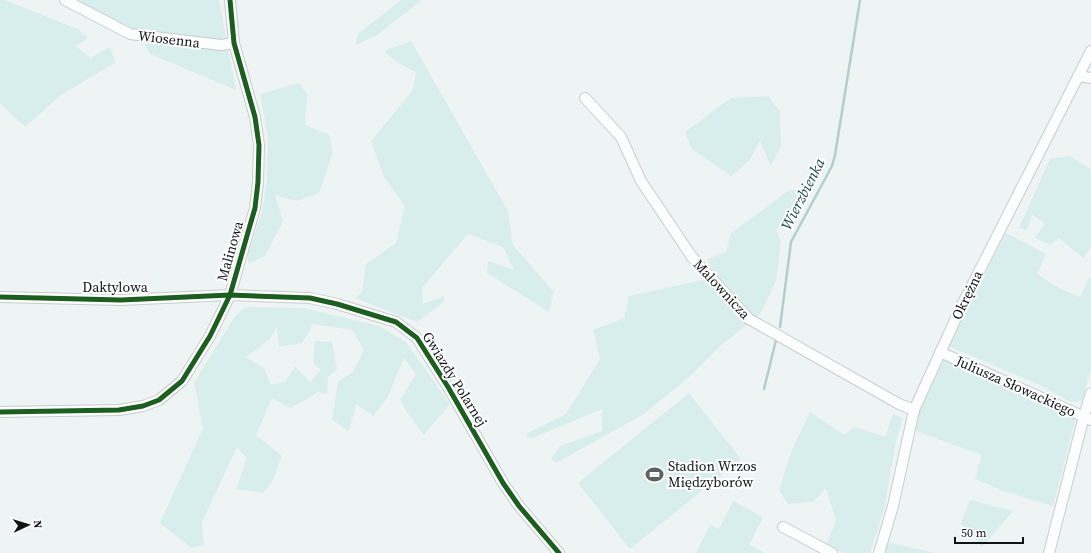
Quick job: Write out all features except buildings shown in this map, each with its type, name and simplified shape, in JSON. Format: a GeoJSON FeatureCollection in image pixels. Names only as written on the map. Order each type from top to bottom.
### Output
{"type":"FeatureCollection","features":[{"type":"Feature","properties":{"kind":"street","name":"Wiosenna"},"geometry":{"type":"LineString","coordinates":[[65,0],[130,34],[221,45],[234,43]]}},
{"type":"Feature","properties":{"kind":"street","name":"Malinowa"},"geometry":{"type":"LineString","coordinates":[[0,412],[119,410],[143,406],[159,400],[182,381],[210,336],[230,295],[255,208],[258,182],[259,145],[255,117],[234,43],[230,0]]}},
{"type":"Feature","properties":{"kind":"street","name":"Okrężna"},"geometry":{"type":"LineString","coordinates":[[879,553],[893,506],[914,410],[962,305],[1091,51]]}},
{"type":"Feature","properties":{"kind":"street"},"geometry":{"type":"LineString","coordinates":[[1078,76],[1091,78]]}},
{"type":"Feature","properties":{"kind":"street","name":"Malownicza"},"geometry":{"type":"LineString","coordinates":[[585,98],[619,134],[641,181],[692,257],[749,319],[899,404],[914,410]]}},
{"type":"Feature","properties":{"kind":"street","name":"Daktylowa"},"geometry":{"type":"LineString","coordinates":[[0,296],[121,300],[230,295]]}},
{"type":"Feature","properties":{"kind":"street","name":"Gwiazdy Polarnej"},"geometry":{"type":"LineString","coordinates":[[230,295],[310,298],[337,304],[396,322],[417,338],[448,387],[503,483],[519,506],[559,553]]}},
{"type":"Feature","properties":{"kind":"street","name":"Juliusza Słowackiego"},"geometry":{"type":"LineString","coordinates":[[940,352],[1087,418]]}},
{"type":"Feature","properties":{"kind":"street"},"geometry":{"type":"LineString","coordinates":[[1049,553],[1087,418],[1091,393]]}},
{"type":"Feature","properties":{"kind":"street"},"geometry":{"type":"LineString","coordinates":[[782,527],[832,553]]}},
{"type":"Feature","properties":{"kind":"shaded area"},"geometry":{"type":"Polygon","coordinates":[[[0,0],[5,0],[77,29],[88,38],[76,46],[90,58],[110,47],[115,63],[62,94],[25,127],[0,103],[0,0]]]}},
{"type":"Feature","properties":{"kind":"shaded area"},"geometry":{"type":"Polygon","coordinates":[[[78,0],[219,0],[236,90],[150,54],[137,31],[78,0]]]}},
{"type":"Feature","properties":{"kind":"shaded area"},"geometry":{"type":"Polygon","coordinates":[[[401,0],[422,0],[377,35],[356,45],[358,34],[401,0]]]}},
{"type":"Feature","properties":{"kind":"shaded area"},"geometry":{"type":"Polygon","coordinates":[[[411,41],[508,211],[513,245],[554,292],[549,312],[487,273],[488,261],[514,270],[503,247],[468,234],[422,288],[423,304],[444,296],[444,302],[417,322],[355,298],[362,292],[366,264],[396,243],[405,206],[384,177],[371,141],[413,90],[416,72],[396,62],[384,51],[411,41]]]}},
{"type":"Feature","properties":{"kind":"shaded area"},"geometry":{"type":"Polygon","coordinates":[[[299,83],[307,94],[305,125],[329,135],[333,152],[319,193],[297,201],[275,195],[283,221],[265,256],[248,264],[248,254],[262,212],[267,178],[268,138],[260,94],[299,83]]]}},
{"type":"Feature","properties":{"kind":"shaded area"},"geometry":{"type":"Polygon","coordinates":[[[768,96],[780,111],[781,146],[771,166],[760,141],[749,161],[731,176],[692,149],[685,132],[731,98],[768,96]]]}},
{"type":"Feature","properties":{"kind":"shaded area"},"geometry":{"type":"Polygon","coordinates":[[[1070,156],[1091,170],[1091,247],[1083,258],[1059,238],[1050,245],[1035,238],[1045,224],[1032,214],[1027,230],[1019,228],[1050,159],[1070,156]]]}},
{"type":"Feature","properties":{"kind":"shaded area"},"geometry":{"type":"Polygon","coordinates":[[[801,189],[800,205],[776,230],[781,241],[776,281],[761,313],[719,347],[690,376],[644,414],[556,463],[551,459],[560,446],[602,431],[602,409],[530,439],[526,434],[566,414],[600,359],[593,330],[624,318],[629,296],[716,277],[707,259],[726,252],[731,233],[788,191],[801,189]]]}},
{"type":"Feature","properties":{"kind":"shaded area"},"geometry":{"type":"Polygon","coordinates":[[[1006,233],[1046,254],[1037,274],[1061,289],[1080,297],[1089,277],[1091,278],[1091,369],[1082,401],[1070,402],[1042,386],[948,346],[1006,233]]]}},
{"type":"Feature","properties":{"kind":"shaded area"},"geometry":{"type":"Polygon","coordinates":[[[246,307],[304,308],[379,326],[406,342],[450,404],[424,435],[408,414],[400,400],[416,374],[404,358],[387,398],[373,416],[356,404],[349,431],[332,420],[338,382],[353,372],[364,350],[352,330],[313,324],[302,343],[279,347],[277,327],[269,340],[246,357],[264,368],[271,385],[286,381],[295,366],[310,382],[321,370],[313,363],[315,341],[332,342],[337,369],[328,377],[327,394],[317,392],[311,397],[290,408],[272,398],[256,435],[282,456],[272,482],[263,493],[236,489],[247,458],[237,447],[202,522],[204,545],[191,548],[160,523],[203,428],[194,383],[235,316],[246,307]]]}},
{"type":"Feature","properties":{"kind":"shaded area"},"geometry":{"type":"Polygon","coordinates":[[[945,357],[979,372],[1010,390],[1073,417],[1075,421],[1053,506],[1003,491],[975,479],[982,455],[913,430],[918,414],[945,357]]]}},
{"type":"Feature","properties":{"kind":"shaded area"},"geometry":{"type":"Polygon","coordinates":[[[689,393],[741,459],[630,549],[578,483],[689,393]]]}},
{"type":"Feature","properties":{"kind":"shaded area"},"geometry":{"type":"Polygon","coordinates":[[[810,412],[844,435],[854,427],[885,437],[893,414],[903,418],[896,442],[884,509],[870,553],[843,553],[826,545],[836,521],[826,488],[813,502],[788,504],[779,490],[792,450],[810,412]]]}},
{"type":"Feature","properties":{"kind":"shaded area"},"geometry":{"type":"Polygon","coordinates":[[[970,500],[1013,511],[982,547],[961,523],[970,500]]]}},
{"type":"Feature","properties":{"kind":"shaded area"},"geometry":{"type":"Polygon","coordinates":[[[733,501],[763,517],[749,545],[763,552],[696,553],[710,525],[719,529],[733,501]]]}},
{"type":"Feature","properties":{"kind":"shaded area"},"geometry":{"type":"Polygon","coordinates":[[[887,542],[935,553],[885,553],[887,542]]]}},
{"type":"Feature","properties":{"kind":"waterway","name":"Wierzbienka"},"geometry":{"type":"LineString","coordinates":[[780,327],[791,242],[832,166],[835,155],[860,0]]}},
{"type":"Feature","properties":{"kind":"waterway","name":"Wierzbienka"},"geometry":{"type":"LineString","coordinates":[[764,389],[776,340]]}},
{"type":"Feature","properties":{"kind":"cycle path"},"geometry":{"type":"LineString","coordinates":[[0,412],[119,410],[143,406],[159,400],[182,381],[210,336],[230,295],[255,208],[258,182],[259,145],[255,117],[234,43],[230,0]]}},
{"type":"Feature","properties":{"kind":"cycle path"},"geometry":{"type":"LineString","coordinates":[[0,297],[121,300],[230,295],[310,298],[337,304],[396,322],[417,338],[448,387],[503,483],[519,506],[559,553]]}},
{"type":"Feature","properties":{"kind":"place","name":"Stadion Wrzos Międzyborów"},"geometry":{"type":"Point","coordinates":[655,474]}}]}
